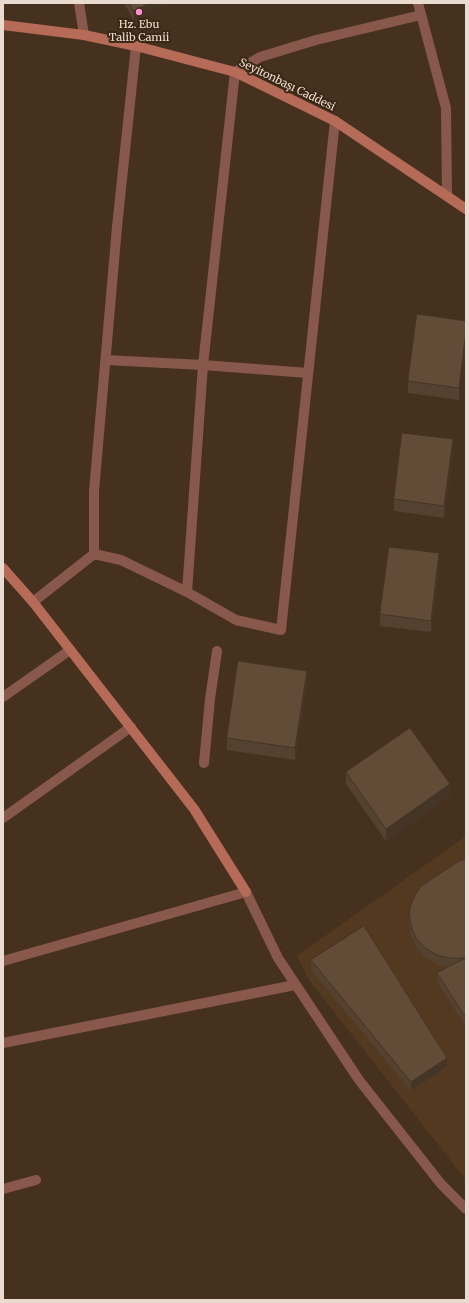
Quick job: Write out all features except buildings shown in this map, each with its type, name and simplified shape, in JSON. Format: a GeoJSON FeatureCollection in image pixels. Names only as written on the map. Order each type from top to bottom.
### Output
{"type":"FeatureCollection","features":[{"type":"Feature","properties":{"kind":"street"},"geometry":{"type":"LineString","coordinates":[[79,3],[84,35]]}},
{"type":"Feature","properties":{"kind":"street"},"geometry":{"type":"LineString","coordinates":[[418,3],[446,108],[447,195]]}},
{"type":"Feature","properties":{"kind":"street"},"geometry":{"type":"LineString","coordinates":[[187,592],[204,364],[235,72],[260,57],[316,40],[421,15]]}},
{"type":"Feature","properties":{"kind":"street","name":"Seyitonbaşı Caddesi"},"geometry":{"type":"LineString","coordinates":[[3,25],[84,35],[136,46],[235,72],[335,121],[466,209]]}},
{"type":"Feature","properties":{"kind":"street"},"geometry":{"type":"LineString","coordinates":[[94,554],[94,491],[136,46]]}},
{"type":"Feature","properties":{"kind":"street"},"geometry":{"type":"LineString","coordinates":[[94,554],[121,560],[187,592],[236,620],[281,630],[335,121]]}},
{"type":"Feature","properties":{"kind":"street"},"geometry":{"type":"LineString","coordinates":[[106,360],[204,364],[308,373]]}},
{"type":"Feature","properties":{"kind":"street"},"geometry":{"type":"LineString","coordinates":[[33,602],[94,554]]}},
{"type":"Feature","properties":{"kind":"street"},"geometry":{"type":"LineString","coordinates":[[5,574],[33,602],[194,809],[246,892],[278,958],[359,1080],[441,1184],[466,1209]]}},
{"type":"Feature","properties":{"kind":"street"},"geometry":{"type":"LineString","coordinates":[[3,697],[70,650]]}},
{"type":"Feature","properties":{"kind":"street"},"geometry":{"type":"LineString","coordinates":[[204,763],[210,699],[217,651]]}},
{"type":"Feature","properties":{"kind":"street"},"geometry":{"type":"LineString","coordinates":[[3,818],[130,727]]}},
{"type":"Feature","properties":{"kind":"street"},"geometry":{"type":"LineString","coordinates":[[3,961],[246,892]]}},
{"type":"Feature","properties":{"kind":"street"},"geometry":{"type":"LineString","coordinates":[[3,1043],[295,985]]}},
{"type":"Feature","properties":{"kind":"street"},"geometry":{"type":"LineString","coordinates":[[3,1189],[36,1180]]}},
{"type":"Feature","properties":{"kind":"shaded area"},"geometry":{"type":"Polygon","coordinates":[[[466,836],[466,1180],[309,980],[297,956],[466,836]]]}},
{"type":"Feature","properties":{"kind":"place","name":"Hz. Ebu Talib Camii"},"geometry":{"type":"Point","coordinates":[139,12]}}]}
